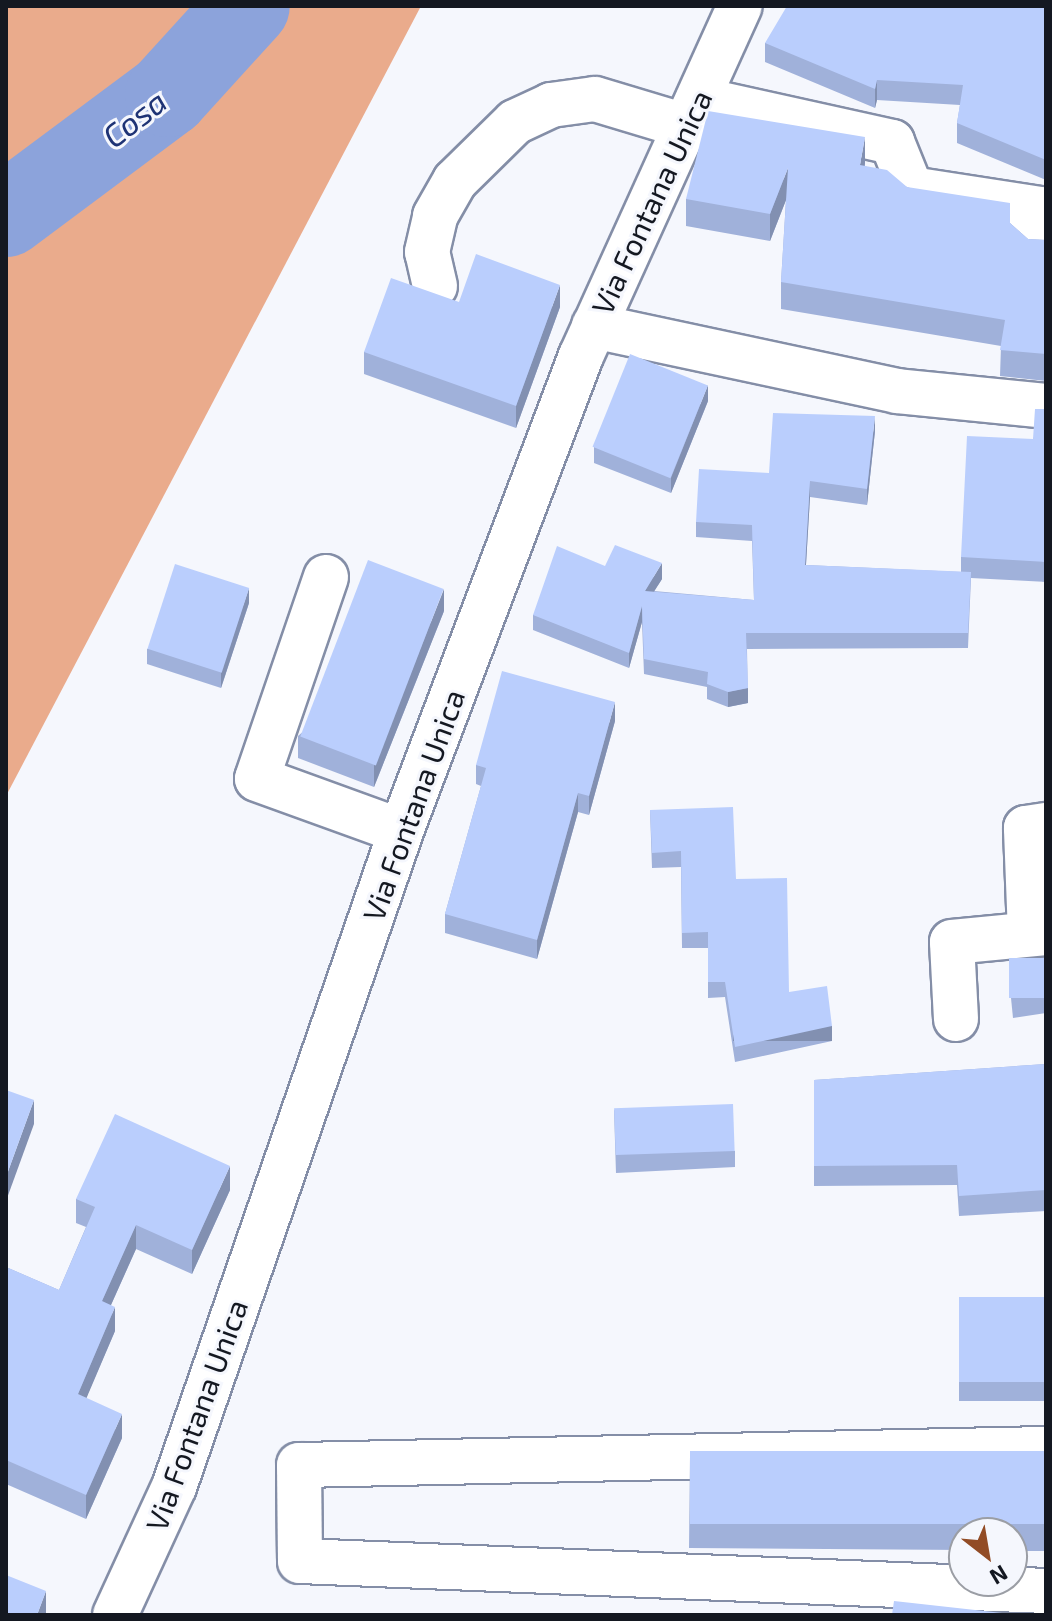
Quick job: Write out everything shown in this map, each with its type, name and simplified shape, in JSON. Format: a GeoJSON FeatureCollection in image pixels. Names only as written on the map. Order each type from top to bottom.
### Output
{"type":"FeatureCollection","features":[{"type":"Feature","properties":{"kind":"main road","name":"Via Fontana Unica"},"geometry":{"type":"LineString","coordinates":[[115,1615],[174,1487],[401,831],[594,326],[740,6]]}},
{"type":"Feature","properties":{"kind":"main road"},"geometry":{"type":"LineString","coordinates":[[435,286],[427,252],[435,216],[455,181],[515,122],[551,105],[595,99],[892,142],[911,189],[1040,209],[1033,241],[1046,243]]}},
{"type":"Feature","properties":{"kind":"main road"},"geometry":{"type":"LineString","coordinates":[[594,326],[897,391],[1046,406]]}},
{"type":"Feature","properties":{"kind":"main road"},"geometry":{"type":"LineString","coordinates":[[326,577],[257,779],[401,831]]}},
{"type":"Feature","properties":{"kind":"main road"},"geometry":{"type":"LineString","coordinates":[[956,1019],[952,942],[1038,934],[1026,828],[1046,825]]}},
{"type":"Feature","properties":{"kind":"main road"},"geometry":{"type":"LineString","coordinates":[[1046,1449],[299,1465],[300,1561],[1046,1591]]}},
{"type":"Feature","properties":{"kind":"shaded area"},"geometry":{"type":"Polygon","coordinates":[[[6,6],[421,6],[6,796],[6,6]]]}},
{"type":"Feature","properties":{"kind":"building"},"geometry":{"type":"Polygon","coordinates":[[[787,6],[1046,6],[1046,160],[957,123],[963,85],[877,80],[875,89],[765,43],[787,6]]]}},
{"type":"Feature","properties":{"kind":"building"},"geometry":{"type":"Polygon","coordinates":[[[708,111],[865,137],[860,165],[887,170],[907,187],[1010,203],[1010,223],[1028,239],[1046,240],[1046,354],[1000,350],[1005,320],[781,282],[788,168],[770,214],[686,199],[708,111]]]}},
{"type":"Feature","properties":{"kind":"building"},"geometry":{"type":"Polygon","coordinates":[[[476,254],[560,285],[516,406],[364,352],[391,278],[459,302],[476,254]]]}},
{"type":"Feature","properties":{"kind":"building"},"geometry":{"type":"Polygon","coordinates":[[[630,354],[708,385],[670,478],[593,447],[630,354]]]}},
{"type":"Feature","properties":{"kind":"building"},"geometry":{"type":"Polygon","coordinates":[[[1035,409],[1046,409],[1046,562],[961,557],[967,436],[1033,439],[1035,409]]]}},
{"type":"Feature","properties":{"kind":"building"},"geometry":{"type":"Polygon","coordinates":[[[773,413],[875,416],[867,489],[810,481],[805,565],[971,572],[968,633],[746,633],[748,688],[728,692],[707,684],[708,672],[644,659],[642,606],[629,653],[533,615],[557,546],[605,566],[615,545],[662,563],[645,591],[754,600],[752,525],[696,522],[699,469],[769,473],[773,413]]]}},
{"type":"Feature","properties":{"kind":"building"},"geometry":{"type":"Polygon","coordinates":[[[368,560],[444,589],[376,765],[300,736],[368,560]]]}},
{"type":"Feature","properties":{"kind":"building"},"geometry":{"type":"Polygon","coordinates":[[[175,564],[249,588],[222,673],[147,649],[175,564]]]}},
{"type":"Feature","properties":{"kind":"building"},"geometry":{"type":"Polygon","coordinates":[[[502,671],[615,702],[589,796],[578,793],[537,940],[445,914],[486,768],[476,765],[502,671]]]}},
{"type":"Feature","properties":{"kind":"building"},"geometry":{"type":"Polygon","coordinates":[[[733,807],[736,879],[787,878],[789,992],[827,986],[832,1026],[735,1047],[725,982],[708,982],[708,932],[682,933],[681,851],[652,853],[650,810],[733,807]]]}},
{"type":"Feature","properties":{"kind":"building"},"geometry":{"type":"Polygon","coordinates":[[[1009,958],[1046,958],[1046,998],[1009,998],[1009,958]]]}},
{"type":"Feature","properties":{"kind":"building"},"geometry":{"type":"Polygon","coordinates":[[[1046,1064],[1046,1190],[959,1196],[957,1165],[814,1166],[814,1080],[1046,1064]]]}},
{"type":"Feature","properties":{"kind":"building"},"geometry":{"type":"Polygon","coordinates":[[[6,1090],[34,1100],[6,1177],[6,1090]]]}},
{"type":"Feature","properties":{"kind":"building"},"geometry":{"type":"Polygon","coordinates":[[[733,1104],[735,1151],[616,1155],[614,1108],[733,1104]]]}},
{"type":"Feature","properties":{"kind":"building"},"geometry":{"type":"Polygon","coordinates":[[[115,1114],[230,1166],[192,1250],[136,1225],[102,1301],[115,1307],[78,1394],[122,1414],[86,1495],[6,1460],[6,1267],[59,1290],[95,1207],[76,1199],[115,1114]]]}},
{"type":"Feature","properties":{"kind":"building"},"geometry":{"type":"Polygon","coordinates":[[[959,1297],[1046,1297],[1046,1382],[959,1382],[959,1297]]]}},
{"type":"Feature","properties":{"kind":"building"},"geometry":{"type":"Polygon","coordinates":[[[690,1451],[1046,1451],[1046,1524],[1028,1524],[1028,1517],[948,1517],[948,1524],[690,1524],[690,1451]]]}},
{"type":"Feature","properties":{"kind":"building"},"geometry":{"type":"Polygon","coordinates":[[[6,1575],[46,1591],[37,1615],[6,1615],[6,1575]]]}},
{"type":"Feature","properties":{"kind":"building"},"geometry":{"type":"Polygon","coordinates":[[[894,1601],[1020,1615],[892,1615],[894,1601]]]}},
{"type":"Feature","properties":{"kind":"waterway","name":"Cosa"},"geometry":{"type":"LineString","coordinates":[[6,215],[167,95],[248,6]]}}]}
